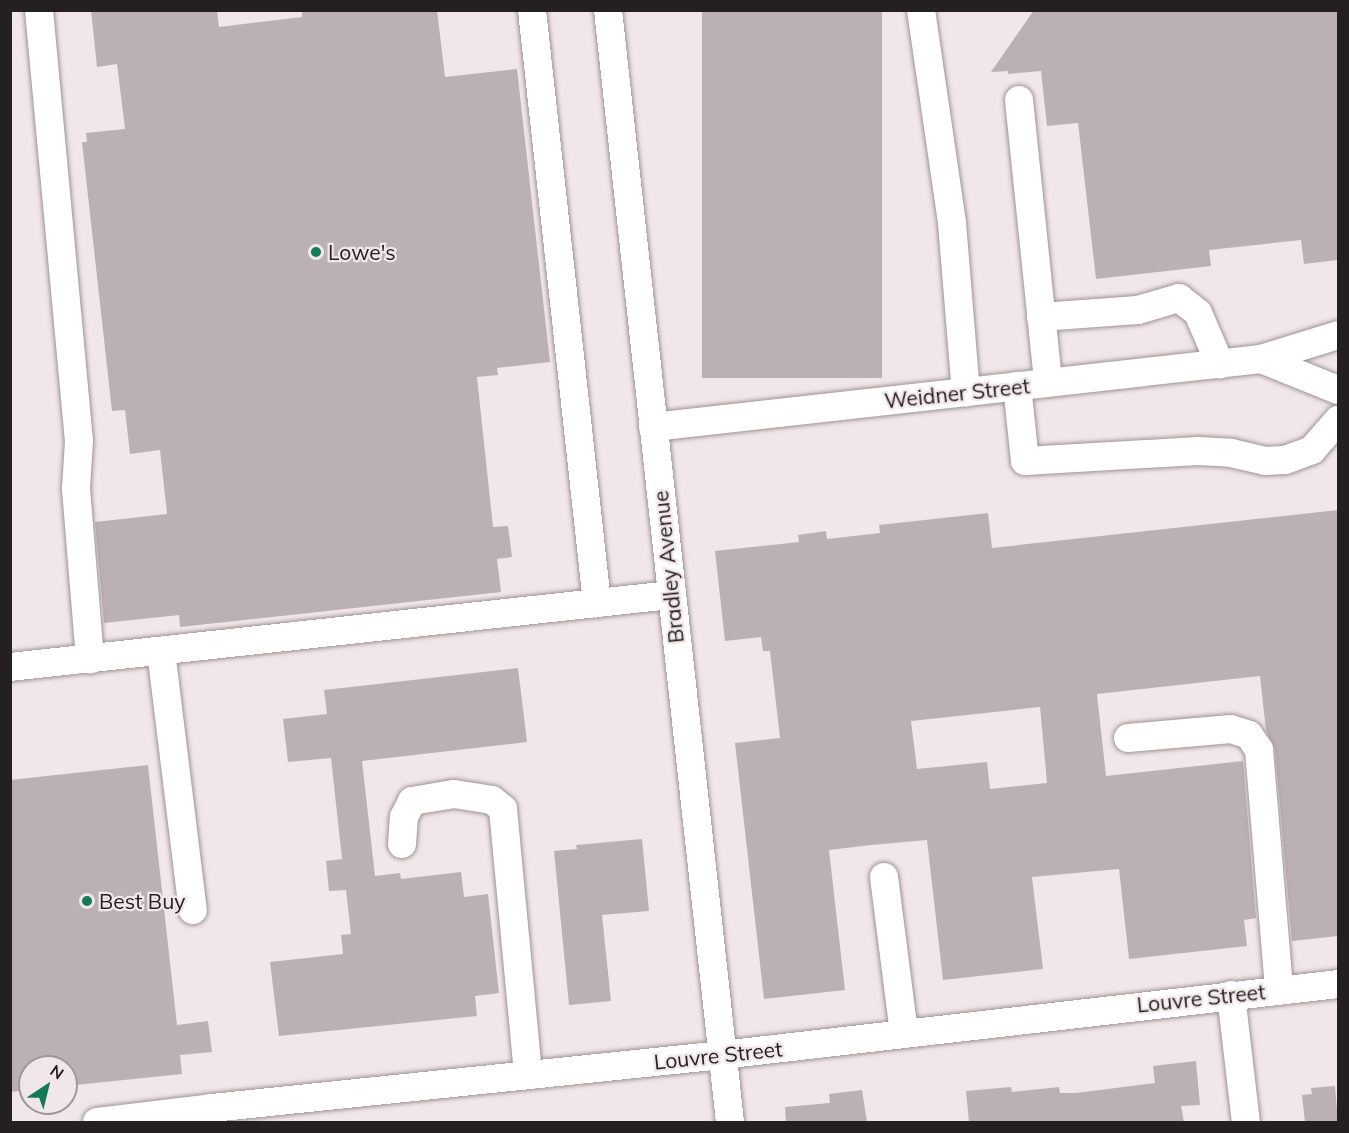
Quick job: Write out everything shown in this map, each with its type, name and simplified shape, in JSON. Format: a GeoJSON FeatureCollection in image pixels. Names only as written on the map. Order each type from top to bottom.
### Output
{"type":"FeatureCollection","features":[{"type":"Feature","properties":{"kind":"street"},"geometry":{"type":"LineString","coordinates":[[39,10],[79,441],[76,489],[90,659]]}},
{"type":"Feature","properties":{"kind":"street"},"geometry":{"type":"LineString","coordinates":[[532,10],[597,603]]}},
{"type":"Feature","properties":{"kind":"street","name":"Bradley Avenue"},"geometry":{"type":"LineString","coordinates":[[608,10],[730,1122]]}},
{"type":"Feature","properties":{"kind":"street"},"geometry":{"type":"LineString","coordinates":[[921,10],[952,223],[966,392]]}},
{"type":"Feature","properties":{"kind":"street"},"geometry":{"type":"LineString","coordinates":[[1019,99],[1048,383]]}},
{"type":"Feature","properties":{"kind":"street"},"geometry":{"type":"LineString","coordinates":[[1041,317],[1138,310],[1179,298],[1198,313],[1220,364]]}},
{"type":"Feature","properties":{"kind":"street","name":"Weidner Street"},"geometry":{"type":"LineString","coordinates":[[653,427],[1261,359],[1338,335]]}},
{"type":"Feature","properties":{"kind":"street"},"geometry":{"type":"LineString","coordinates":[[1261,359],[1338,390]]}},
{"type":"Feature","properties":{"kind":"street"},"geometry":{"type":"LineString","coordinates":[[1017,386],[1026,461],[1198,451],[1231,453],[1265,461],[1286,460],[1312,450],[1338,420]]}},
{"type":"Feature","properties":{"kind":"street"},"geometry":{"type":"LineString","coordinates":[[10,667],[672,595]]}},
{"type":"Feature","properties":{"kind":"street"},"geometry":{"type":"LineString","coordinates":[[161,651],[193,910]]}},
{"type":"Feature","properties":{"kind":"street"},"geometry":{"type":"LineString","coordinates":[[1128,738],[1231,729],[1249,735],[1259,750],[1279,990]]}},
{"type":"Feature","properties":{"kind":"street"},"geometry":{"type":"LineString","coordinates":[[402,844],[404,817],[412,801],[454,794],[492,800],[503,809],[528,1075]]}},
{"type":"Feature","properties":{"kind":"street"},"geometry":{"type":"LineString","coordinates":[[884,877],[904,1033]]}},
{"type":"Feature","properties":{"kind":"street","name":"Louvre Street"},"geometry":{"type":"LineString","coordinates":[[97,1122],[213,1115],[528,1075],[722,1055],[1231,994],[1338,984]]}},
{"type":"Feature","properties":{"kind":"street"},"geometry":{"type":"LineString","coordinates":[[1231,994],[1246,1122]]}},
{"type":"Feature","properties":{"kind":"building","name":"Lowe's"},"geometry":{"type":"Polygon","coordinates":[[[91,10],[217,10],[219,27],[302,17],[302,10],[437,10],[445,77],[517,69],[550,362],[497,368],[498,375],[477,377],[493,527],[508,526],[512,557],[497,559],[501,592],[180,627],[179,615],[104,623],[95,522],[167,514],[160,450],[130,454],[125,410],[112,411],[82,142],[87,142],[86,133],[125,129],[117,64],[97,67],[91,10]]]}},
{"type":"Feature","properties":{"kind":"building"},"geometry":{"type":"Polygon","coordinates":[[[702,10],[882,10],[882,378],[702,378],[702,10]]]}},
{"type":"Feature","properties":{"kind":"building"},"geometry":{"type":"Polygon","coordinates":[[[1034,10],[1338,10],[1338,260],[1304,264],[1301,240],[1209,250],[1211,266],[1096,279],[1078,123],[1047,126],[1041,71],[1008,74],[1008,71],[991,72],[1034,10]]]}},
{"type":"Feature","properties":{"kind":"building"},"geometry":{"type":"Polygon","coordinates":[[[1338,510],[1338,936],[1292,941],[1275,749],[1266,731],[1260,676],[1097,694],[1106,776],[1243,761],[1256,918],[1244,920],[1247,946],[1129,959],[1119,869],[1032,877],[1043,969],[943,980],[927,840],[871,845],[829,850],[845,990],[764,999],[735,743],[780,738],[770,651],[763,651],[761,637],[725,641],[715,551],[799,542],[798,535],[826,531],[827,539],[880,533],[879,525],[988,513],[992,548],[1338,510]],[[1040,707],[911,721],[917,769],[987,762],[990,789],[1047,783],[1040,707]]]}},
{"type":"Feature","properties":{"kind":"building"},"geometry":{"type":"Polygon","coordinates":[[[518,668],[527,742],[362,761],[375,876],[400,873],[401,879],[461,872],[464,897],[488,894],[499,993],[475,996],[477,1016],[279,1036],[270,962],[343,954],[341,935],[351,934],[346,890],[329,891],[326,861],[342,859],[331,758],[288,762],[283,719],[327,714],[324,690],[518,668]]]}},
{"type":"Feature","properties":{"kind":"building","name":"Best Buy"},"geometry":{"type":"Polygon","coordinates":[[[148,765],[177,1025],[208,1021],[212,1052],[180,1055],[182,1074],[78,1085],[78,1055],[18,1055],[18,1091],[10,1092],[10,780],[148,765]]]}},
{"type":"Feature","properties":{"kind":"building"},"geometry":{"type":"Polygon","coordinates":[[[642,839],[649,911],[602,915],[611,1001],[569,1005],[554,851],[577,849],[576,845],[642,839]]]}},
{"type":"Feature","properties":{"kind":"building"},"geometry":{"type":"Polygon","coordinates":[[[1196,1061],[1200,1105],[1181,1106],[1184,1122],[969,1122],[966,1091],[1011,1087],[1012,1092],[1059,1087],[1060,1093],[1076,1093],[1155,1083],[1153,1066],[1196,1061]]]}},
{"type":"Feature","properties":{"kind":"building"},"geometry":{"type":"Polygon","coordinates":[[[1335,1086],[1338,1122],[1305,1122],[1302,1095],[1312,1094],[1311,1088],[1335,1086]]]}},
{"type":"Feature","properties":{"kind":"building"},"geometry":{"type":"Polygon","coordinates":[[[862,1090],[867,1122],[786,1122],[785,1107],[830,1103],[829,1094],[862,1090]]]}},
{"type":"Feature","properties":{"kind":"place","name":"Lowe's"},"geometry":{"type":"Point","coordinates":[316,252]}},
{"type":"Feature","properties":{"kind":"place","name":"Best Buy"},"geometry":{"type":"Point","coordinates":[87,901]}}]}
